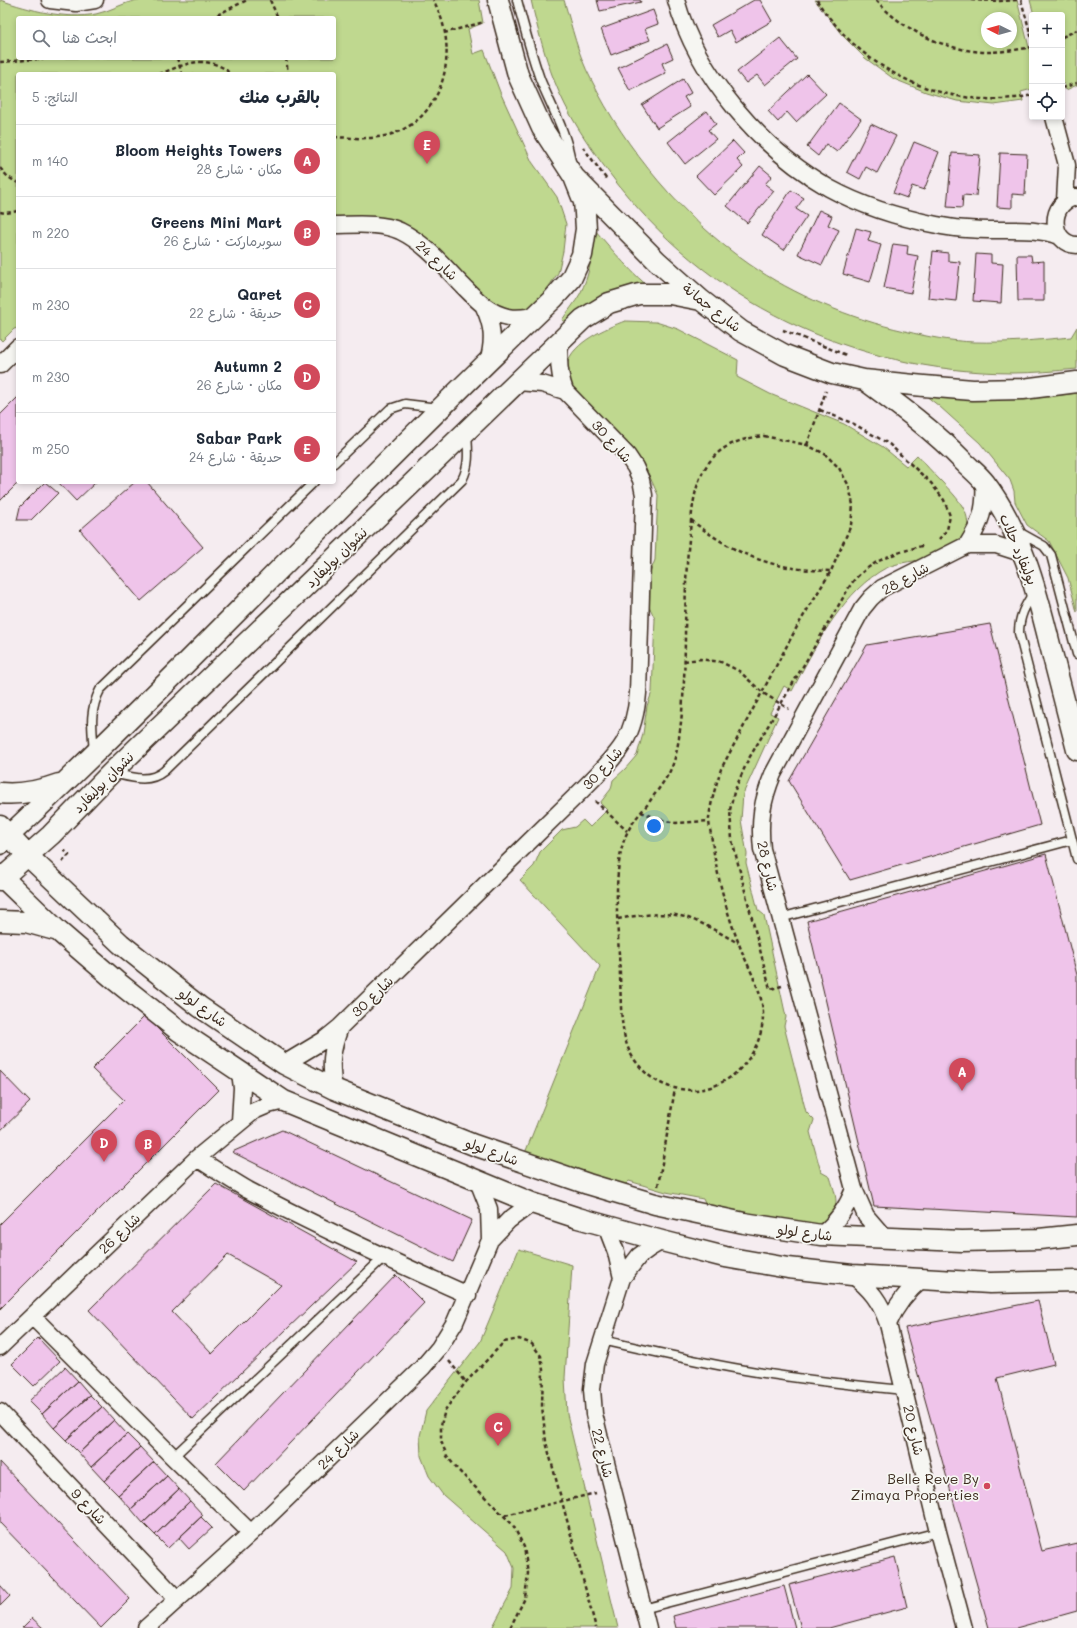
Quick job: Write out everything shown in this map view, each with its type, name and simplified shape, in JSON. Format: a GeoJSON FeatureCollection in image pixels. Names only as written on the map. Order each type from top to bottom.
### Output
{"type":"FeatureCollection","features":[{"type":"Feature","properties":{"kind":"street"},"geometry":{"type":"LineString","coordinates":[[50,0],[76,3],[95,0]]}},
{"type":"Feature","properties":{"kind":"street"},"geometry":{"type":"LineString","coordinates":[[676,0],[680,16],[706,68],[740,115],[782,155],[830,188],[882,212],[938,226],[996,230],[1026,229],[1044,231],[1060,236]]}},
{"type":"Feature","properties":{"kind":"street","name":"شارع جمانة"},"geometry":{"type":"LineString","coordinates":[[500,9],[518,74],[542,128],[574,178],[657,261],[701,300],[741,331],[785,355],[832,373],[864,380],[973,390],[1023,389],[1077,382]]}},
{"type":"Feature","properties":{"kind":"street"},"geometry":{"type":"LineString","coordinates":[[1055,120],[1067,166],[1077,183]]}},
{"type":"Feature","properties":{"kind":"street"},"geometry":{"type":"LineString","coordinates":[[1067,166],[1066,204],[1055,222],[1056,229],[1060,236],[1076,246]]}},
{"type":"Feature","properties":{"kind":"street","name":"نشوان بوليفارد"},"geometry":{"type":"LineString","coordinates":[[3,835],[65,782],[94,754],[440,408],[536,316],[571,279],[582,255],[586,229],[584,202],[574,178]]}},
{"type":"Feature","properties":{"kind":"street"},"geometry":{"type":"LineString","coordinates":[[1026,229],[1042,222],[1066,204]]}},
{"type":"Feature","properties":{"kind":"street","name":"شارع 24"},"geometry":{"type":"LineString","coordinates":[[336,225],[380,226],[399,231],[417,240],[432,253],[484,306],[495,313],[508,317],[522,318],[536,316]]}},
{"type":"Feature","properties":{"kind":"street","name":"نشوان بوليفارد"},"geometry":{"type":"LineString","coordinates":[[1,878],[51,835],[111,773],[583,319],[609,303],[639,294],[670,294],[701,300]]}},
{"type":"Feature","properties":{"kind":"street","name":"شارع 24"},"geometry":{"type":"LineString","coordinates":[[484,306],[490,320],[492,334],[492,348],[488,362]]}},
{"type":"Feature","properties":{"kind":"street","name":"شارع 30"},"geometry":{"type":"LineString","coordinates":[[284,1064],[324,1040],[340,1027],[583,789],[621,748],[631,732],[636,713],[644,495],[641,480],[627,454],[565,391],[558,367],[558,354],[561,341]]}},
{"type":"Feature","properties":{"kind":"street"},"geometry":{"type":"LineString","coordinates":[[0,365],[16,349]]}},
{"type":"Feature","properties":{"kind":"street","name":"بوليفارد حلاب"},"geometry":{"type":"LineString","coordinates":[[864,380],[907,411],[947,445],[984,482],[1000,505],[1024,554],[1036,588],[1077,750]]}},
{"type":"Feature","properties":{"kind":"street","name":"شارع 30"},"geometry":{"type":"LineString","coordinates":[[518,382],[542,384],[565,391]]}},
{"type":"Feature","properties":{"kind":"street"},"geometry":{"type":"LineString","coordinates":[[967,545],[976,531],[982,515],[985,499],[984,482]]}},
{"type":"Feature","properties":{"kind":"street","name":"شارع 28"},"geometry":{"type":"LineString","coordinates":[[885,1238],[866,1216],[854,1189],[762,849],[760,830],[761,810],[773,774],[862,610],[871,598],[882,588],[967,545],[982,544],[996,546],[1024,554]]}},
{"type":"Feature","properties":{"kind":"street"},"geometry":{"type":"LineString","coordinates":[[0,793],[14,794],[40,791],[65,782]]}},
{"type":"Feature","properties":{"kind":"street","name":"شارع لولو"},"geometry":{"type":"LineString","coordinates":[[3,835],[28,856],[121,944],[200,1007],[284,1064],[334,1089],[474,1145],[588,1184],[655,1204],[744,1224],[821,1235],[962,1241],[1039,1239],[1077,1235]]}},
{"type":"Feature","properties":{"kind":"street"},"geometry":{"type":"LineString","coordinates":[[1,878],[57,930],[116,981],[179,1031],[284,1101],[532,1203],[662,1242],[725,1257],[788,1268],[852,1275],[990,1283],[1077,1281]]}},
{"type":"Feature","properties":{"kind":"street"},"geometry":{"type":"LineString","coordinates":[[0,921],[26,922],[57,930]]}},
{"type":"Feature","properties":{"kind":"street","name":"شارع 30"},"geometry":{"type":"LineString","coordinates":[[334,1089],[330,1068],[332,1047],[340,1027]]}},
{"type":"Feature","properties":{"kind":"street"},"geometry":{"type":"LineString","coordinates":[[240,1072],[242,1099],[240,1121]]}},
{"type":"Feature","properties":{"kind":"street","name":"شارع 26"},"geometry":{"type":"LineString","coordinates":[[0,1347],[197,1158],[254,1111],[268,1105],[284,1101]]}},
{"type":"Feature","properties":{"kind":"street"},"geometry":{"type":"LineString","coordinates":[[197,1158],[247,1189],[311,1222],[384,1258],[468,1295]]}},
{"type":"Feature","properties":{"kind":"street","name":"شارع 24"},"geometry":{"type":"LineString","coordinates":[[478,1181],[489,1209],[490,1240]]}},
{"type":"Feature","properties":{"kind":"street"},"geometry":{"type":"LineString","coordinates":[[821,1235],[832,1226],[841,1215],[849,1203],[854,1189]]}},
{"type":"Feature","properties":{"kind":"street","name":"شارع 24"},"geometry":{"type":"LineString","coordinates":[[146,1628],[251,1533],[422,1368],[439,1348],[455,1322],[468,1295],[490,1240],[509,1220],[532,1203]]}},
{"type":"Feature","properties":{"kind":"street"},"geometry":{"type":"LineString","coordinates":[[606,1226],[616,1252],[622,1278]]}},
{"type":"Feature","properties":{"kind":"street","name":"شارع 22"},"geometry":{"type":"LineString","coordinates":[[648,1628],[594,1414],[592,1389],[595,1364],[622,1278],[639,1256],[662,1242]]}},
{"type":"Feature","properties":{"kind":"street","name":"شارع 20"},"geometry":{"type":"LineString","coordinates":[[852,1275],[864,1284],[875,1296],[883,1309],[888,1324],[938,1532],[964,1628]]}},
{"type":"Feature","properties":{"kind":"street"},"geometry":{"type":"LineString","coordinates":[[888,1324],[901,1299],[922,1279]]}},
{"type":"Feature","properties":{"kind":"street"},"geometry":{"type":"LineString","coordinates":[[33,1317],[251,1533]]}},
{"type":"Feature","properties":{"kind":"street","name":"شارع 9"},"geometry":{"type":"LineString","coordinates":[[0,1412],[177,1599]]}},
{"type":"Feature","properties":{"kind":"lane"},"geometry":{"type":"LineString","coordinates":[[517,0],[540,79],[565,137],[571,157],[574,178]]}},
{"type":"Feature","properties":{"kind":"lane"},"geometry":{"type":"LineString","coordinates":[[336,461],[390,409],[405,404],[440,408]]}},
{"type":"Feature","properties":{"kind":"lane"},"geometry":{"type":"LineString","coordinates":[[111,773],[144,780],[151,779],[164,770],[462,480],[468,464],[467,431]]}},
{"type":"Feature","properties":{"kind":"lane"},"geometry":{"type":"LineString","coordinates":[[94,754],[92,710],[95,699],[100,690],[312,484]]}},
{"type":"Feature","properties":{"kind":"lane"},"geometry":{"type":"LineString","coordinates":[[1013,529],[1044,546],[1051,555],[1077,654]]}},
{"type":"Feature","properties":{"kind":"lane"},"geometry":{"type":"LineString","coordinates":[[1036,588],[1022,612],[1019,622],[1019,633],[1077,859]]}},
{"type":"Feature","properties":{"kind":"lane"},"geometry":{"type":"LineString","coordinates":[[780,918],[1072,840]]}},
{"type":"Feature","properties":{"kind":"lane"},"geometry":{"type":"LineString","coordinates":[[173,1457],[384,1258]]}},
{"type":"Feature","properties":{"kind":"lane"},"geometry":{"type":"LineString","coordinates":[[602,1340],[690,1360],[743,1370],[797,1378],[904,1390]]}},
{"type":"Feature","properties":{"kind":"lane"},"geometry":{"type":"LineString","coordinates":[[643,1608],[938,1532]]}},
{"type":"Feature","properties":{"kind":"path"},"geometry":{"type":"LineString","coordinates":[[215,16],[247,0]]}},
{"type":"Feature","properties":{"kind":"path"},"geometry":{"type":"LineString","coordinates":[[270,0],[277,16]]}},
{"type":"Feature","properties":{"kind":"path"},"geometry":{"type":"LineString","coordinates":[[336,137],[368,138],[392,134],[414,122],[431,104],[443,82],[447,58],[439,10],[433,0]]}},
{"type":"Feature","properties":{"kind":"path"},"geometry":{"type":"LineString","coordinates":[[817,0],[845,36],[874,62],[908,81],[945,94],[984,100],[1023,98],[1029,96]]}},
{"type":"Feature","properties":{"kind":"path"},"geometry":{"type":"LineString","coordinates":[[876,0],[904,24],[929,38],[956,48],[984,52],[1029,48]]}},
{"type":"Feature","properties":{"kind":"path"},"geometry":{"type":"LineString","coordinates":[[971,0],[1020,0],[1029,29]]}},
{"type":"Feature","properties":{"kind":"path"},"geometry":{"type":"LineString","coordinates":[[444,33],[500,9]]}},
{"type":"Feature","properties":{"kind":"path"},"geometry":{"type":"LineString","coordinates":[[1065,36],[1077,30]]}},
{"type":"Feature","properties":{"kind":"path"},"geometry":{"type":"LineString","coordinates":[[0,62],[26,60]]}},
{"type":"Feature","properties":{"kind":"path"},"geometry":{"type":"LineString","coordinates":[[178,60],[181,72]]}},
{"type":"Feature","properties":{"kind":"path"},"geometry":{"type":"LineString","coordinates":[[286,60],[288,72]]}},
{"type":"Feature","properties":{"kind":"path"},"geometry":{"type":"LineString","coordinates":[[165,72],[193,62],[208,62],[222,67],[228,72]]}},
{"type":"Feature","properties":{"kind":"path"},"geometry":{"type":"LineString","coordinates":[[1065,87],[1077,83]]}},
{"type":"Feature","properties":{"kind":"path"},"geometry":{"type":"LineString","coordinates":[[580,143],[610,185]]}},
{"type":"Feature","properties":{"kind":"path"},"geometry":{"type":"LineString","coordinates":[[0,168],[16,182]]}},
{"type":"Feature","properties":{"kind":"path"},"geometry":{"type":"LineString","coordinates":[[0,212],[6,213],[16,211]]}},
{"type":"Feature","properties":{"kind":"path"},"geometry":{"type":"LineString","coordinates":[[779,328],[851,356]]}},
{"type":"Feature","properties":{"kind":"path"},"geometry":{"type":"LineString","coordinates":[[807,445],[832,373]]}},
{"type":"Feature","properties":{"kind":"path"},"geometry":{"type":"LineString","coordinates":[[764,436],[807,445],[825,454],[840,468],[849,486],[853,505],[851,525],[831,571],[798,625],[722,769],[713,794],[709,821],[716,866],[738,942],[758,991],[763,1012],[760,1034],[752,1055],[738,1072],[719,1084],[698,1090],[675,1089],[658,1083],[643,1072],[632,1057],[625,1039],[617,882],[621,853],[627,831],[671,770],[677,747],[681,721],[685,588],[691,520],[697,490],[703,472],[713,457],[728,445],[746,438],[764,436]]}},
{"type":"Feature","properties":{"kind":"path"},"geometry":{"type":"LineString","coordinates":[[691,520],[710,536],[733,549],[756,559],[780,566],[831,571]]}},
{"type":"Feature","properties":{"kind":"path"},"geometry":{"type":"LineString","coordinates":[[684,661],[700,659],[722,662],[740,671],[763,693],[804,718]]}},
{"type":"Feature","properties":{"kind":"path"},"geometry":{"type":"LineString","coordinates":[[583,789],[627,831]]}},
{"type":"Feature","properties":{"kind":"path"},"geometry":{"type":"LineString","coordinates":[[642,812],[662,820],[676,823],[709,821]]}},
{"type":"Feature","properties":{"kind":"path"},"geometry":{"type":"LineString","coordinates":[[618,919],[640,915],[663,915],[687,918],[738,942]]}},
{"type":"Feature","properties":{"kind":"path"},"geometry":{"type":"LineString","coordinates":[[655,1204],[675,1089]]}},
{"type":"Feature","properties":{"kind":"path"},"geometry":{"type":"LineString","coordinates":[[510,1628],[525,1598],[528,1572],[524,1547],[513,1525],[447,1456],[441,1441],[441,1425],[445,1410],[466,1382],[504,1342],[518,1339],[532,1344],[541,1356],[546,1442],[596,1628]]}},
{"type":"Feature","properties":{"kind":"path"},"geometry":{"type":"LineString","coordinates":[[439,1348],[466,1382]]}},
{"type":"Feature","properties":{"kind":"path"},"geometry":{"type":"LineString","coordinates":[[505,1516],[612,1488]]}},
{"type":"Feature","properties":{"kind":"green space"},"geometry":{"type":"Polygon","coordinates":[[[0,0],[48,13],[72,16],[16,16],[16,60],[336,60],[336,16],[84,16],[106,11],[137,0],[479,0],[483,23],[468,29],[473,54],[484,50],[500,92],[532,162],[557,197],[566,224],[563,251],[558,273],[541,298],[525,312],[499,315],[448,259],[418,233],[403,224],[389,219],[375,217],[336,218],[336,72],[16,72],[16,328],[2,341],[0,339],[0,0]]]}},
{"type":"Feature","properties":{"kind":"green space"},"geometry":{"type":"Polygon","coordinates":[[[531,0],[564,0],[586,70],[621,131],[658,181],[679,204],[725,246],[749,264],[785,286],[824,305],[864,320],[930,337],[974,342],[1023,341],[1071,337],[1077,327],[1077,369],[1012,373],[953,369],[895,359],[840,343],[787,321],[737,293],[691,259],[648,219],[610,174],[594,152],[559,93],[547,60],[531,0]]]}},
{"type":"Feature","properties":{"kind":"green space"},"geometry":{"type":"Polygon","coordinates":[[[815,0],[1017,0],[1029,47],[1029,90],[1021,92],[1023,101],[994,105],[957,101],[926,92],[894,79],[865,58],[842,35],[815,0]]]}},
{"type":"Feature","properties":{"kind":"green space"},"geometry":{"type":"Polygon","coordinates":[[[1030,0],[1077,0],[1077,85],[1066,90],[1065,87],[1065,12],[1033,12],[1030,0]]]}},
{"type":"Feature","properties":{"kind":"green space"},"geometry":{"type":"Polygon","coordinates":[[[595,230],[616,255],[655,292],[567,324],[562,320],[578,297],[589,271],[595,230]]]}},
{"type":"Feature","properties":{"kind":"green space"},"geometry":{"type":"Polygon","coordinates":[[[625,321],[656,322],[678,329],[738,360],[737,377],[770,394],[844,424],[883,447],[906,466],[917,455],[963,507],[968,522],[967,530],[963,538],[953,549],[940,556],[900,563],[886,568],[865,583],[839,610],[818,642],[792,691],[784,686],[770,713],[778,717],[743,794],[741,820],[747,854],[746,863],[758,910],[764,915],[786,1017],[784,1026],[806,1112],[814,1120],[810,1132],[821,1172],[830,1177],[835,1192],[835,1209],[829,1221],[823,1228],[710,1214],[703,1199],[666,1192],[629,1181],[623,1187],[523,1158],[600,966],[520,880],[534,866],[540,852],[562,830],[575,827],[583,820],[590,827],[607,810],[600,803],[611,789],[613,780],[637,755],[643,734],[647,706],[652,692],[655,619],[649,606],[650,573],[655,560],[658,495],[640,460],[596,413],[570,392],[566,370],[570,356],[583,343],[600,332],[625,321]]]}},
{"type":"Feature","properties":{"kind":"green space"},"geometry":{"type":"Polygon","coordinates":[[[921,392],[990,399],[1037,398],[1077,393],[1077,612],[1068,578],[1049,541],[1027,525],[1015,502],[1014,491],[1010,480],[980,443],[921,392]]]}},
{"type":"Feature","properties":{"kind":"green space"},"geometry":{"type":"Polygon","coordinates":[[[519,1249],[572,1265],[565,1378],[567,1414],[618,1628],[492,1628],[513,1589],[514,1568],[507,1551],[443,1495],[429,1476],[421,1456],[420,1436],[426,1411],[480,1342],[519,1249]]]}},
{"type":"Feature","properties":{"kind":"building"},"geometry":{"type":"Polygon","coordinates":[[[597,0],[640,0],[641,2],[600,11],[597,0]]]}},
{"type":"Feature","properties":{"kind":"building"},"geometry":{"type":"Polygon","coordinates":[[[754,0],[760,0],[772,21],[736,42],[730,30],[718,37],[711,25],[754,0]]]}},
{"type":"Feature","properties":{"kind":"building"},"geometry":{"type":"Polygon","coordinates":[[[653,10],[658,24],[645,29],[650,40],[611,55],[601,29],[653,10]]]}},
{"type":"Feature","properties":{"kind":"building"},"geometry":{"type":"Polygon","coordinates":[[[780,38],[797,59],[765,85],[757,75],[746,83],[737,72],[780,38]]]}},
{"type":"Feature","properties":{"kind":"building"},"geometry":{"type":"Polygon","coordinates":[[[667,44],[673,58],[662,63],[666,73],[630,91],[618,68],[667,44]]]}},
{"type":"Feature","properties":{"kind":"building"},"geometry":{"type":"Polygon","coordinates":[[[807,74],[826,94],[796,122],[787,112],[778,122],[768,111],[807,74]]]}},
{"type":"Feature","properties":{"kind":"building"},"geometry":{"type":"Polygon","coordinates":[[[683,79],[691,93],[684,97],[690,107],[657,128],[642,105],[683,79]]]}},
{"type":"Feature","properties":{"kind":"building"},"geometry":{"type":"Polygon","coordinates":[[[839,103],[861,119],[837,152],[826,144],[818,156],[807,147],[839,103]]]}},
{"type":"Feature","properties":{"kind":"building"},"geometry":{"type":"Polygon","coordinates":[[[707,111],[716,124],[708,130],[716,139],[685,164],[668,142],[707,111]]]}},
{"type":"Feature","properties":{"kind":"building"},"geometry":{"type":"Polygon","coordinates":[[[871,124],[896,136],[877,173],[866,167],[860,179],[847,172],[871,124]]]}},
{"type":"Feature","properties":{"kind":"building"},"geometry":{"type":"Polygon","coordinates":[[[733,141],[744,153],[737,160],[743,167],[714,195],[696,176],[733,141]]]}},
{"type":"Feature","properties":{"kind":"building"},"geometry":{"type":"Polygon","coordinates":[[[914,142],[939,152],[924,190],[912,186],[907,198],[893,193],[914,142]]]}},
{"type":"Feature","properties":{"kind":"building"},"geometry":{"type":"Polygon","coordinates":[[[952,153],[980,155],[976,196],[963,195],[962,208],[947,207],[952,153]]]}},
{"type":"Feature","properties":{"kind":"building"},"geometry":{"type":"Polygon","coordinates":[[[1000,153],[1027,154],[1025,195],[1012,194],[1012,208],[997,207],[1000,153]]]}},
{"type":"Feature","properties":{"kind":"building"},"geometry":{"type":"Polygon","coordinates":[[[760,166],[772,176],[765,184],[774,191],[747,223],[727,206],[760,166]]]}},
{"type":"Feature","properties":{"kind":"building"},"geometry":{"type":"Polygon","coordinates":[[[791,190],[804,198],[796,209],[807,216],[784,250],[762,235],[791,190]]]}},
{"type":"Feature","properties":{"kind":"building"},"geometry":{"type":"Polygon","coordinates":[[[819,210],[832,216],[828,225],[839,230],[822,265],[798,254],[819,210]]]}},
{"type":"Feature","properties":{"kind":"building"},"geometry":{"type":"Polygon","coordinates":[[[856,228],[871,232],[868,241],[881,245],[870,282],[843,274],[856,228]]]}},
{"type":"Feature","properties":{"kind":"building"},"geometry":{"type":"Polygon","coordinates":[[[893,244],[908,246],[907,254],[918,256],[911,293],[884,288],[893,244]]]}},
{"type":"Feature","properties":{"kind":"building"},"geometry":{"type":"Polygon","coordinates":[[[933,251],[948,253],[948,261],[960,262],[956,301],[928,298],[933,251]]]}},
{"type":"Feature","properties":{"kind":"building"},"geometry":{"type":"Polygon","coordinates":[[[976,254],[991,255],[991,263],[1003,264],[1001,303],[973,301],[976,254]]]}},
{"type":"Feature","properties":{"kind":"building"},"geometry":{"type":"Polygon","coordinates":[[[1017,255],[1031,255],[1032,262],[1044,261],[1044,301],[1018,301],[1017,255]]]}},
{"type":"Feature","properties":{"kind":"building"},"geometry":{"type":"Polygon","coordinates":[[[16,399],[17,484],[0,501],[0,415],[16,399]]]}},
{"type":"Feature","properties":{"kind":"building"},"geometry":{"type":"Polygon","coordinates":[[[43,484],[47,484],[58,493],[31,520],[17,520],[20,507],[43,484]]]}},
{"type":"Feature","properties":{"kind":"building"},"geometry":{"type":"Polygon","coordinates":[[[60,484],[94,484],[76,501],[60,484]]]}},
{"type":"Feature","properties":{"kind":"building"},"geometry":{"type":"Polygon","coordinates":[[[133,484],[149,484],[203,547],[141,601],[80,530],[133,484]]]}},
{"type":"Feature","properties":{"kind":"building"},"geometry":{"type":"Polygon","coordinates":[[[990,624],[1040,825],[850,880],[789,781],[867,645],[990,624]]]}},
{"type":"Feature","properties":{"kind":"building"},"geometry":{"type":"Polygon","coordinates":[[[1046,854],[1077,975],[1077,1217],[874,1206],[807,921],[1046,854]]]}},
{"type":"Feature","properties":{"kind":"building"},"geometry":{"type":"Polygon","coordinates":[[[145,1016],[219,1090],[0,1309],[0,1224],[124,1100],[92,1069],[145,1016]]]}},
{"type":"Feature","properties":{"kind":"building"},"geometry":{"type":"Polygon","coordinates":[[[0,1071],[30,1102],[0,1131],[0,1071]]]}},
{"type":"Feature","properties":{"kind":"building"},"geometry":{"type":"Polygon","coordinates":[[[282,1130],[472,1220],[453,1262],[232,1152],[282,1130]]]}},
{"type":"Feature","properties":{"kind":"building"},"geometry":{"type":"Polygon","coordinates":[[[216,1184],[357,1262],[193,1419],[89,1310],[216,1184]],[[228,1255],[172,1312],[212,1354],[281,1285],[228,1255]]]}},
{"type":"Feature","properties":{"kind":"building"},"geometry":{"type":"Polygon","coordinates":[[[396,1275],[424,1303],[244,1491],[216,1463],[396,1275]]]}},
{"type":"Feature","properties":{"kind":"building","name":"Belle Reve By Zimaya Properties"},"geometry":{"type":"Polygon","coordinates":[[[1038,1301],[1054,1364],[997,1378],[1042,1551],[1077,1543],[1077,1611],[1016,1628],[989,1628],[905,1328],[1038,1301]]]}},
{"type":"Feature","properties":{"kind":"building"},"geometry":{"type":"Polygon","coordinates":[[[38,1338],[60,1361],[34,1386],[12,1364],[38,1338]]]}},
{"type":"Feature","properties":{"kind":"building"},"geometry":{"type":"Polygon","coordinates":[[[65,1367],[78,1381],[42,1414],[29,1401],[65,1367]]]}},
{"type":"Feature","properties":{"kind":"building"},"geometry":{"type":"Polygon","coordinates":[[[78,1381],[90,1395],[54,1428],[42,1414],[78,1381]]]}},
{"type":"Feature","properties":{"kind":"building"},"geometry":{"type":"Polygon","coordinates":[[[90,1395],[102,1407],[66,1440],[54,1428],[90,1395]]]}},
{"type":"Feature","properties":{"kind":"building"},"geometry":{"type":"Polygon","coordinates":[[[102,1407],[114,1420],[79,1453],[66,1440],[102,1407]]]}},
{"type":"Feature","properties":{"kind":"building"},"geometry":{"type":"Polygon","coordinates":[[[114,1420],[127,1434],[91,1467],[79,1453],[114,1420]]]}},
{"type":"Feature","properties":{"kind":"building"},"geometry":{"type":"Polygon","coordinates":[[[127,1434],[140,1447],[104,1481],[91,1467],[127,1434]]]}},
{"type":"Feature","properties":{"kind":"building"},"geometry":{"type":"Polygon","coordinates":[[[140,1447],[154,1462],[118,1495],[104,1481],[140,1447]]]}},
{"type":"Feature","properties":{"kind":"building"},"geometry":{"type":"Polygon","coordinates":[[[0,1462],[130,1599],[101,1628],[0,1523],[0,1462]]]}},
{"type":"Feature","properties":{"kind":"building"},"geometry":{"type":"Polygon","coordinates":[[[154,1462],[167,1476],[131,1509],[118,1495],[154,1462]]]}},
{"type":"Feature","properties":{"kind":"building"},"geometry":{"type":"Polygon","coordinates":[[[167,1476],[179,1489],[143,1523],[131,1509],[167,1476]]]}},
{"type":"Feature","properties":{"kind":"building"},"geometry":{"type":"Polygon","coordinates":[[[179,1489],[190,1501],[155,1535],[143,1523],[179,1489]]]}},
{"type":"Feature","properties":{"kind":"building"},"geometry":{"type":"Polygon","coordinates":[[[190,1501],[203,1515],[168,1548],[155,1535],[190,1501]]]}},
{"type":"Feature","properties":{"kind":"building"},"geometry":{"type":"Polygon","coordinates":[[[201,1517],[212,1528],[189,1549],[179,1538],[201,1517]]]}},
{"type":"Feature","properties":{"kind":"building"},"geometry":{"type":"Polygon","coordinates":[[[895,1557],[907,1607],[829,1628],[801,1628],[789,1585],[895,1557]]]}},
{"type":"Feature","properties":{"kind":"building"},"geometry":{"type":"Polygon","coordinates":[[[0,1585],[10,1596],[0,1606],[0,1585]]]}},
{"type":"Feature","properties":{"kind":"building"},"geometry":{"type":"Polygon","coordinates":[[[784,1586],[795,1628],[676,1628],[673,1616],[784,1586]]]}},
{"type":"Feature","properties":{"kind":"building"},"geometry":{"type":"Polygon","coordinates":[[[32,1618],[43,1628],[22,1628],[32,1618]]]}},
{"type":"Feature","properties":{"kind":"place","name":"Sabar Park"},"geometry":{"type":"Point","coordinates":[427,164]}},
{"type":"Feature","properties":{"kind":"place","name":"Bloom Heights Towers"},"geometry":{"type":"Point","coordinates":[962,1091]}},
{"type":"Feature","properties":{"kind":"place","name":"Autumn 2"},"geometry":{"type":"Point","coordinates":[104,1162]}},
{"type":"Feature","properties":{"kind":"place","name":"Greens Mini Mart"},"geometry":{"type":"Point","coordinates":[148,1163]}},
{"type":"Feature","properties":{"kind":"place","name":"Qaret"},"geometry":{"type":"Point","coordinates":[498,1446]}},
{"type":"Feature","properties":{"kind":"place","name":"Belle Reve By Zimaya Properties"},"geometry":{"type":"Point","coordinates":[987,1486]}}]}
